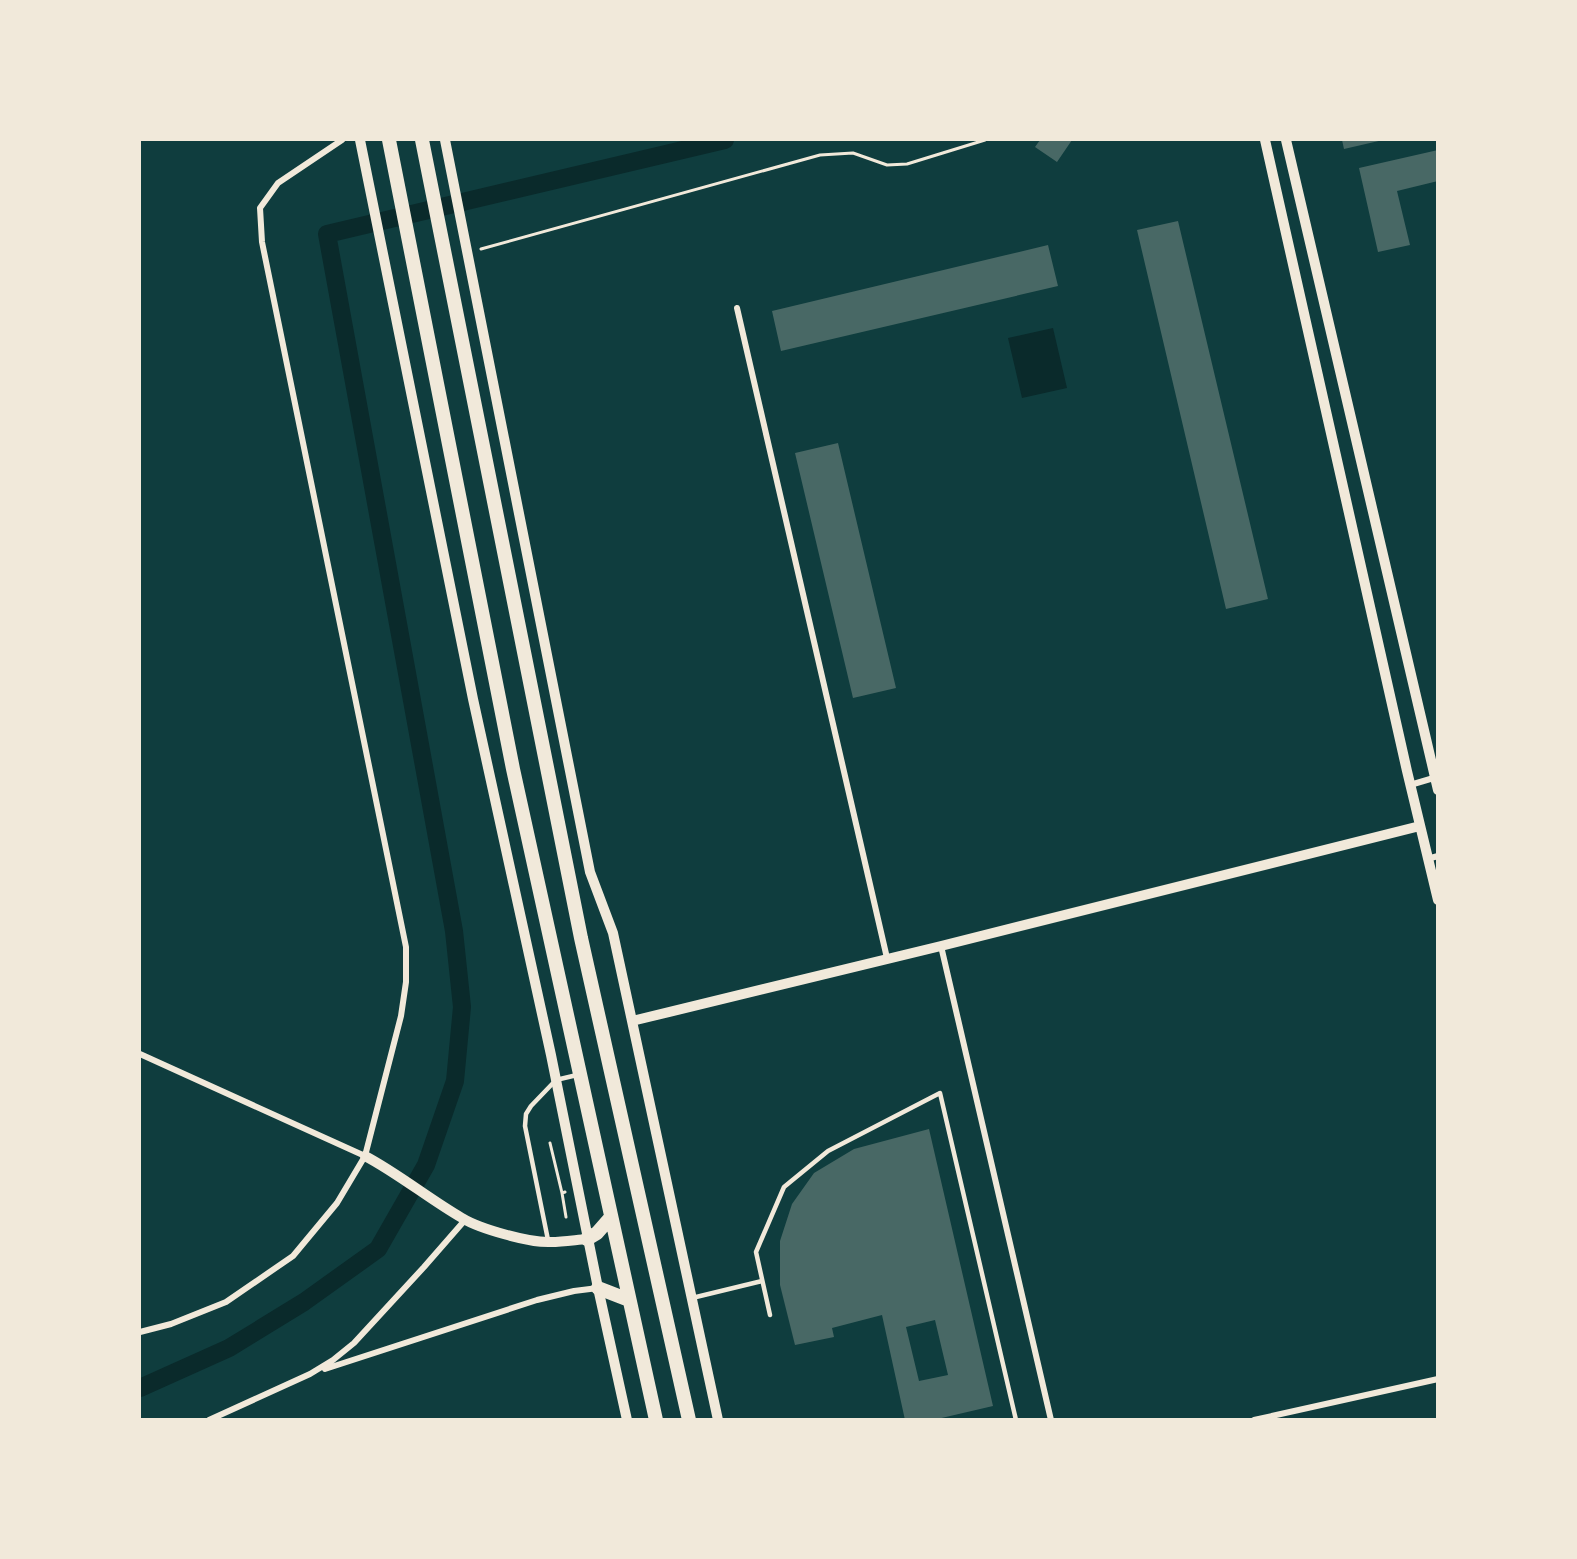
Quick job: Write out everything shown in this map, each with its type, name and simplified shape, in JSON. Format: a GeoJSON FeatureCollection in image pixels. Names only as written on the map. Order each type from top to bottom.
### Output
{"type":"FeatureCollection","features":[{"type":"Feature","properties":{"kind":"highway"},"geometry":{"type":"LineString","coordinates":[[390,140],[500,705],[656,1419]]}},
{"type":"Feature","properties":{"kind":"highway"},"geometry":{"type":"LineString","coordinates":[[422,140],[581,938],[688,1419]]}},
{"type":"Feature","properties":{"kind":"highway"},"geometry":{"type":"LineString","coordinates":[[588,1239],[597,1233],[611,1217]]}},
{"type":"Feature","properties":{"kind":"highway"},"geometry":{"type":"LineString","coordinates":[[598,1288],[629,1300]]}},
{"type":"Feature","properties":{"kind":"street"},"geometry":{"type":"LineString","coordinates":[[140,1332],[171,1324],[226,1302],[293,1256],[337,1203],[365,1156],[401,1016],[406,982],[406,947],[262,242],[260,208],[278,183],[342,140]]}},
{"type":"Feature","properties":{"kind":"street"},"geometry":{"type":"LineString","coordinates":[[360,140],[471,690],[627,1419]]}},
{"type":"Feature","properties":{"kind":"street"},"geometry":{"type":"LineString","coordinates":[[448,140],[450,164],[463,232],[590,872],[613,933],[718,1419]]}},
{"type":"Feature","properties":{"kind":"street"},"geometry":{"type":"LineString","coordinates":[[1265,140],[1410,785],[1420,826],[1432,858],[1437,900]]}},
{"type":"Feature","properties":{"kind":"street"},"geometry":{"type":"LineString","coordinates":[[1286,140],[1437,790]]}},
{"type":"Feature","properties":{"kind":"street"},"geometry":{"type":"LineString","coordinates":[[737,308],[887,958]]}},
{"type":"Feature","properties":{"kind":"street"},"geometry":{"type":"LineString","coordinates":[[1410,785],[1436,778]]}},
{"type":"Feature","properties":{"kind":"street"},"geometry":{"type":"LineString","coordinates":[[632,1021],[1420,826]]}},
{"type":"Feature","properties":{"kind":"street"},"geometry":{"type":"LineString","coordinates":[[941,946],[1052,1419]]}},
{"type":"Feature","properties":{"kind":"street"},"geometry":{"type":"LineString","coordinates":[[140,1054],[365,1156],[465,1220],[491,1230],[549,1242],[588,1239]]}},
{"type":"Feature","properties":{"kind":"street"},"geometry":{"type":"LineString","coordinates":[[310,1374],[333,1360],[354,1343],[465,1220]]}},
{"type":"Feature","properties":{"kind":"street"},"geometry":{"type":"LineString","coordinates":[[209,1419],[310,1374],[537,1300],[598,1288]]}},
{"type":"Feature","properties":{"kind":"street"},"geometry":{"type":"LineString","coordinates":[[1254,1419],[1437,1379]]}},
{"type":"Feature","properties":{"kind":"lane"},"geometry":{"type":"LineString","coordinates":[[549,1242],[525,1126],[526,1114],[556,1080],[580,1074]]}},
{"type":"Feature","properties":{"kind":"lane"},"geometry":{"type":"LineString","coordinates":[[770,1315],[756,1252],[784,1187],[828,1151],[940,1093],[1016,1419]]}},
{"type":"Feature","properties":{"kind":"lane"},"geometry":{"type":"LineString","coordinates":[[692,1298],[762,1281]]}},
{"type":"Feature","properties":{"kind":"path"},"geometry":{"type":"LineString","coordinates":[[467,252],[820,155],[853,153],[887,165],[907,164],[985,140]]}},
{"type":"Feature","properties":{"kind":"path"},"geometry":{"type":"LineString","coordinates":[[561,1193],[566,1217]]}},
{"type":"Feature","properties":{"kind":"water"},"geometry":{"type":"Polygon","coordinates":[[[1053,328],[1067,388],[1022,398],[1008,338],[1053,328]]]}},
{"type":"Feature","properties":{"kind":"building"},"geometry":{"type":"Polygon","coordinates":[[[1040,140],[1072,140],[1057,162],[1035,147],[1040,140]]]}},
{"type":"Feature","properties":{"kind":"building"},"geometry":{"type":"Polygon","coordinates":[[[1342,140],[1383,140],[1344,149],[1342,140]]]}},
{"type":"Feature","properties":{"kind":"building"},"geometry":{"type":"Polygon","coordinates":[[[1438,150],[1438,181],[1397,191],[1410,245],[1378,252],[1359,168],[1438,150]]]}},
{"type":"Feature","properties":{"kind":"building"},"geometry":{"type":"Polygon","coordinates":[[[1178,221],[1268,599],[1226,609],[1137,230],[1178,221]]]}},
{"type":"Feature","properties":{"kind":"building"},"geometry":{"type":"Polygon","coordinates":[[[1048,245],[1058,286],[781,351],[772,311],[1048,245]]]}},
{"type":"Feature","properties":{"kind":"building"},"geometry":{"type":"Polygon","coordinates":[[[838,443],[896,688],[853,698],[795,453],[838,443]]]}},
{"type":"Feature","properties":{"kind":"building"},"geometry":{"type":"Polygon","coordinates":[[[929,1129],[993,1406],[933,1420],[905,1420],[882,1315],[832,1328],[834,1337],[795,1345],[780,1285],[780,1241],[792,1204],[814,1173],[854,1149],[929,1129]],[[935,1320],[906,1327],[919,1381],[948,1375],[935,1320]]]}},
{"type":"Feature","properties":{"kind":"waterway"},"geometry":{"type":"LineString","coordinates":[[140,1388],[229,1348],[304,1302],[378,1249],[426,1165],[455,1081],[462,1007],[454,931],[327,234],[725,140]]}}]}
